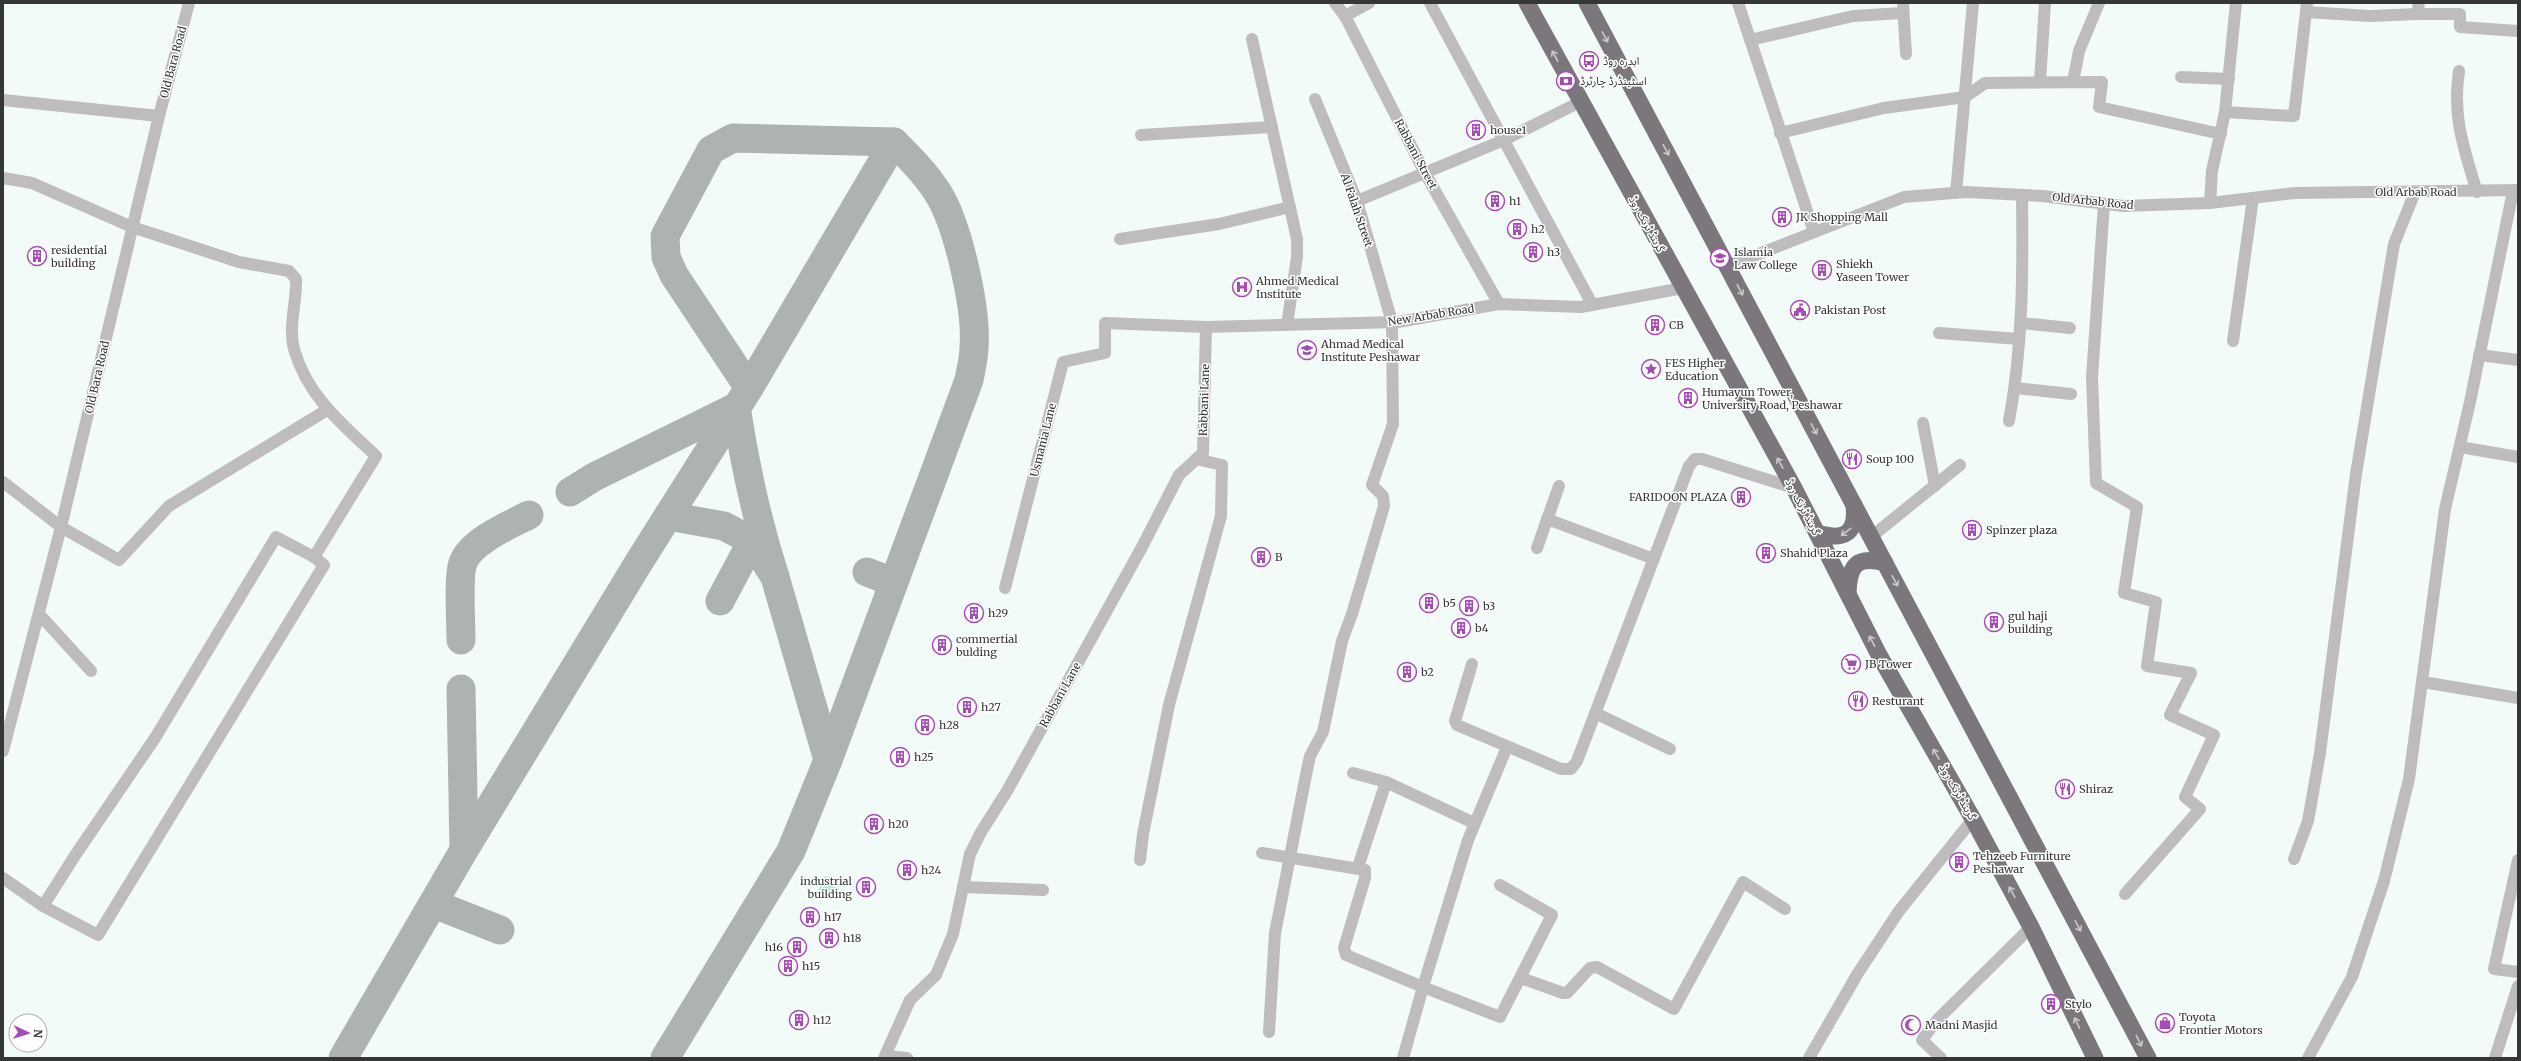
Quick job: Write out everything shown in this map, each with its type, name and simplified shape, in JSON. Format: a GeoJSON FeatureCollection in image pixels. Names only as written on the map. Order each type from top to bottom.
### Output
{"type":"FeatureCollection","features":[{"type":"Feature","properties":{"kind":"highway","name":"گرینڈ ٹرنک روڈ"},"geometry":{"type":"LineString","coordinates":[[1528,3],[1580,102],[1794,488],[1880,655],[1973,819],[2030,927],[2094,1058]]}},
{"type":"Feature","properties":{"kind":"highway"},"geometry":{"type":"LineString","coordinates":[[1587,3],[2148,1058]]}},
{"type":"Feature","properties":{"kind":"highway"},"geometry":{"type":"LineString","coordinates":[[1817,533],[1840,537],[1847,533],[1855,519],[1854,505]]}},
{"type":"Feature","properties":{"kind":"highway"},"geometry":{"type":"LineString","coordinates":[[1848,593],[1849,574],[1854,566],[1868,560],[1885,563]]}},
{"type":"Feature","properties":{"kind":"street","name":"Old Bara Road"},"geometry":{"type":"LineString","coordinates":[[3,751],[61,527],[159,116],[189,3]]}},
{"type":"Feature","properties":{"kind":"street","name":"Rabbani Street"},"geometry":{"type":"LineString","coordinates":[[1335,3],[1344,16],[1425,173],[1499,304]]}},
{"type":"Feature","properties":{"kind":"street"},"geometry":{"type":"LineString","coordinates":[[1344,16],[1369,3]]}},
{"type":"Feature","properties":{"kind":"street"},"geometry":{"type":"LineString","coordinates":[[1430,3],[1592,304]]}},
{"type":"Feature","properties":{"kind":"street"},"geometry":{"type":"LineString","coordinates":[[1738,3],[1814,232]]}},
{"type":"Feature","properties":{"kind":"street"},"geometry":{"type":"LineString","coordinates":[[1956,193],[1973,3]]}},
{"type":"Feature","properties":{"kind":"street"},"geometry":{"type":"LineString","coordinates":[[2040,82],[2045,3]]}},
{"type":"Feature","properties":{"kind":"street"},"geometry":{"type":"LineString","coordinates":[[2073,82],[2079,51],[2099,3]]}},
{"type":"Feature","properties":{"kind":"street"},"geometry":{"type":"LineString","coordinates":[[2210,203],[2212,171],[2225,112],[2236,3]]}},
{"type":"Feature","properties":{"kind":"street"},"geometry":{"type":"LineString","coordinates":[[1750,40],[1853,16],[1902,8],[1906,54]]}},
{"type":"Feature","properties":{"kind":"street"},"geometry":{"type":"LineString","coordinates":[[2225,112],[2294,116],[2306,8],[2370,16],[2418,9],[2460,14],[2460,27],[2518,31]]}},
{"type":"Feature","properties":{"kind":"street"},"geometry":{"type":"LineString","coordinates":[[1252,39],[1297,239],[1297,257],[1287,325]]}},
{"type":"Feature","properties":{"kind":"street"},"geometry":{"type":"LineString","coordinates":[[2459,71],[2455,96],[2460,133],[2477,192]]}},
{"type":"Feature","properties":{"kind":"street"},"geometry":{"type":"LineString","coordinates":[[2181,77],[2229,79]]}},
{"type":"Feature","properties":{"kind":"street"},"geometry":{"type":"LineString","coordinates":[[1780,133],[1884,108],[1965,97],[1985,83],[2102,82],[2099,107],[2221,134]]}},
{"type":"Feature","properties":{"kind":"street","name":"Al Falah Street"},"geometry":{"type":"LineString","coordinates":[[1291,856],[1310,756],[1323,732],[1342,641],[1352,614],[1384,506],[1383,496],[1372,485],[1393,424],[1392,322],[1357,201],[1315,99]]}},
{"type":"Feature","properties":{"kind":"street"},"geometry":{"type":"LineString","coordinates":[[3,100],[159,116]]}},
{"type":"Feature","properties":{"kind":"street"},"geometry":{"type":"LineString","coordinates":[[1357,201],[1504,140],[1580,102]]}},
{"type":"Feature","properties":{"kind":"street"},"geometry":{"type":"LineString","coordinates":[[1141,135],[1272,126]]}},
{"type":"Feature","properties":{"kind":"street"},"geometry":{"type":"LineString","coordinates":[[3,178],[32,183],[132,227],[239,262],[289,271],[296,279],[294,348],[309,382],[327,410],[376,456],[314,557]]}},
{"type":"Feature","properties":{"kind":"street"},"geometry":{"type":"LineString","coordinates":[[2308,1058],[2352,977],[2384,881],[2409,780],[2445,509],[2516,190]]}},
{"type":"Feature","properties":{"kind":"street","name":"Old Arbab Road"},"geometry":{"type":"LineString","coordinates":[[1728,266],[1904,197],[1956,193],[2022,195],[2123,206],[2210,203],[2295,193],[2477,192],[2516,190]]}},
{"type":"Feature","properties":{"kind":"street"},"geometry":{"type":"LineString","coordinates":[[2294,859],[2308,821],[2320,753],[2356,474],[2394,244],[2415,192]]}},
{"type":"Feature","properties":{"kind":"street"},"geometry":{"type":"LineString","coordinates":[[2010,421],[2016,388],[2023,294],[2022,195]]}},
{"type":"Feature","properties":{"kind":"street"},"geometry":{"type":"LineString","coordinates":[[2233,341],[2253,198]]}},
{"type":"Feature","properties":{"kind":"street"},"geometry":{"type":"LineString","coordinates":[[2104,204],[2092,377],[2096,483],[2137,507],[2124,593],[2156,602],[2147,666],[2191,674],[2170,715],[2214,735],[2185,797],[2200,809],[2125,894]]}},
{"type":"Feature","properties":{"kind":"street"},"geometry":{"type":"LineString","coordinates":[[1120,239],[1219,224],[1290,207]]}},
{"type":"Feature","properties":{"kind":"street","name":"New Arbab Road"},"geometry":{"type":"LineString","coordinates":[[1105,323],[1206,327],[1392,322],[1499,304],[1581,307],[1683,288]]}},
{"type":"Feature","properties":{"kind":"street","name":"Usmania Lane"},"geometry":{"type":"LineString","coordinates":[[1005,588],[1063,362],[1105,353],[1105,323]]}},
{"type":"Feature","properties":{"kind":"street"},"geometry":{"type":"LineString","coordinates":[[2021,324],[2070,328]]}},
{"type":"Feature","properties":{"kind":"street","name":"Rabbani Lane"},"geometry":{"type":"LineString","coordinates":[[885,1057],[910,1000],[936,975],[953,934],[970,854],[981,832],[1007,791],[1142,547],[1178,475],[1203,453],[1206,327]]}},
{"type":"Feature","properties":{"kind":"street"},"geometry":{"type":"LineString","coordinates":[[1939,333],[2020,339]]}},
{"type":"Feature","properties":{"kind":"street"},"geometry":{"type":"LineString","coordinates":[[2479,355],[2518,360]]}},
{"type":"Feature","properties":{"kind":"street"},"geometry":{"type":"LineString","coordinates":[[2016,388],[2071,394]]}},
{"type":"Feature","properties":{"kind":"street"},"geometry":{"type":"LineString","coordinates":[[3,482],[61,527],[119,560],[169,506],[327,410]]}},
{"type":"Feature","properties":{"kind":"street"},"geometry":{"type":"LineString","coordinates":[[1923,423],[1935,486]]}},
{"type":"Feature","properties":{"kind":"street"},"geometry":{"type":"LineString","coordinates":[[2460,447],[2518,457]]}},
{"type":"Feature","properties":{"kind":"street"},"geometry":{"type":"LineString","coordinates":[[1140,860],[1142,834],[1169,705],[1221,516],[1222,465],[1196,459]]}},
{"type":"Feature","properties":{"kind":"street"},"geometry":{"type":"LineString","coordinates":[[1472,664],[1456,723],[1507,748],[1561,769],[1571,769],[1577,761],[1689,466],[1695,459],[1702,459],[1794,488]]}},
{"type":"Feature","properties":{"kind":"street"},"geometry":{"type":"LineString","coordinates":[[1871,537],[1960,465]]}},
{"type":"Feature","properties":{"kind":"street"},"geometry":{"type":"LineString","coordinates":[[1538,548],[1559,486]]}},
{"type":"Feature","properties":{"kind":"street"},"geometry":{"type":"LineString","coordinates":[[1547,519],[1654,559]]}},
{"type":"Feature","properties":{"kind":"street"},"geometry":{"type":"LineString","coordinates":[[3,878],[43,906],[98,935],[324,565],[314,557],[276,537],[155,738],[76,854],[43,906]]}},
{"type":"Feature","properties":{"kind":"street"},"geometry":{"type":"LineString","coordinates":[[39,614],[91,671]]}},
{"type":"Feature","properties":{"kind":"street"},"geometry":{"type":"LineString","coordinates":[[2423,682],[2518,698]]}},
{"type":"Feature","properties":{"kind":"street"},"geometry":{"type":"LineString","coordinates":[[1595,712],[1670,749]]}},
{"type":"Feature","properties":{"kind":"street"},"geometry":{"type":"LineString","coordinates":[[1403,1058],[1423,987],[1474,823],[1507,748]]}},
{"type":"Feature","properties":{"kind":"street"},"geometry":{"type":"LineString","coordinates":[[1353,773],[1386,782],[1474,823]]}},
{"type":"Feature","properties":{"kind":"street"},"geometry":{"type":"LineString","coordinates":[[1358,867],[1386,782]]}},
{"type":"Feature","properties":{"kind":"street"},"geometry":{"type":"LineString","coordinates":[[1809,1058],[1858,973],[1899,911],[1973,819]]}},
{"type":"Feature","properties":{"kind":"street"},"geometry":{"type":"LineString","coordinates":[[1262,853],[1291,856],[1358,867],[1365,870],[1365,878],[1344,948],[1346,955],[1500,1017],[1552,915],[1500,885]]}},
{"type":"Feature","properties":{"kind":"street"},"geometry":{"type":"LineString","coordinates":[[1269,1032],[1275,933],[1291,856]]}},
{"type":"Feature","properties":{"kind":"street"},"geometry":{"type":"LineString","coordinates":[[2518,860],[2494,969],[2518,972]]}},
{"type":"Feature","properties":{"kind":"street"},"geometry":{"type":"LineString","coordinates":[[1520,978],[1562,993],[1567,993],[1590,968],[1597,966],[1674,1009],[1743,882],[1785,909]]}},
{"type":"Feature","properties":{"kind":"street"},"geometry":{"type":"LineString","coordinates":[[963,886],[1044,890]]}},
{"type":"Feature","properties":{"kind":"street"},"geometry":{"type":"LineString","coordinates":[[1942,1058],[1922,1040],[1937,1020],[2030,927]]}},
{"type":"Feature","properties":{"kind":"street"},"geometry":{"type":"LineString","coordinates":[[2495,1058],[2518,986]]}},
{"type":"Feature","properties":{"kind":"street"},"geometry":{"type":"LineString","coordinates":[[885,1057],[907,1058]]}},
{"type":"Feature","properties":{"kind":"green space"},"geometry":{"type":"Polygon","coordinates":[[[825,876],[835,878],[836,894],[816,895],[825,876]]]}},
{"type":"Feature","properties":{"kind":"taxiway"},"geometry":{"type":"LineString","coordinates":[[665,1058],[791,851],[828,760],[969,380],[974,355],[974,331],[969,290],[959,246],[945,207],[938,193],[912,160],[894,142],[733,138],[711,150],[665,236],[666,257],[674,275],[749,388]]}},
{"type":"Feature","properties":{"kind":"taxiway"},"geometry":{"type":"LineString","coordinates":[[343,1058],[464,850],[639,562],[749,388],[894,142]]}},
{"type":"Feature","properties":{"kind":"taxiway"},"geometry":{"type":"LineString","coordinates":[[570,492],[594,477],[736,407],[752,493],[775,577]]}},
{"type":"Feature","properties":{"kind":"taxiway"},"geometry":{"type":"LineString","coordinates":[[461,640],[461,569],[467,555],[473,548],[491,535],[529,515]]}},
{"type":"Feature","properties":{"kind":"taxiway"},"geometry":{"type":"LineString","coordinates":[[668,516],[724,526],[752,541],[775,577],[828,760]]}},
{"type":"Feature","properties":{"kind":"taxiway"},"geometry":{"type":"LineString","coordinates":[[720,601],[752,541]]}},
{"type":"Feature","properties":{"kind":"taxiway"},"geometry":{"type":"LineString","coordinates":[[867,572],[893,582]]}},
{"type":"Feature","properties":{"kind":"taxiway"},"geometry":{"type":"LineString","coordinates":[[461,689],[464,850]]}},
{"type":"Feature","properties":{"kind":"taxiway"},"geometry":{"type":"LineString","coordinates":[[434,904],[500,930]]}},
{"type":"Feature","properties":{"kind":"place","name":"ابدرہ روڈ"},"geometry":{"type":"Point","coordinates":[1589,61]}},
{"type":"Feature","properties":{"kind":"place","name":"اسٹینڈرڈ چارٹرڈ"},"geometry":{"type":"Point","coordinates":[1566,81]}},
{"type":"Feature","properties":{"kind":"place","name":"house1"},"geometry":{"type":"Point","coordinates":[1476,130]}},
{"type":"Feature","properties":{"kind":"place","name":"h1"},"geometry":{"type":"Point","coordinates":[1495,201]}},
{"type":"Feature","properties":{"kind":"place","name":"JK Shopping Mall"},"geometry":{"type":"Point","coordinates":[1782,217]}},
{"type":"Feature","properties":{"kind":"place","name":"h2"},"geometry":{"type":"Point","coordinates":[1517,229]}},
{"type":"Feature","properties":{"kind":"place","name":"h3"},"geometry":{"type":"Point","coordinates":[1533,252]}},
{"type":"Feature","properties":{"kind":"place","name":"residential building"},"geometry":{"type":"Point","coordinates":[37,256]}},
{"type":"Feature","properties":{"kind":"place","name":"Islamia Law College"},"geometry":{"type":"Point","coordinates":[1720,258]}},
{"type":"Feature","properties":{"kind":"place","name":"Shiekh Yaseen Tower"},"geometry":{"type":"Point","coordinates":[1822,270]}},
{"type":"Feature","properties":{"kind":"place","name":"Ahmed Medical Institute"},"geometry":{"type":"Point","coordinates":[1242,287]}},
{"type":"Feature","properties":{"kind":"place","name":"Pakistan Post"},"geometry":{"type":"Point","coordinates":[1800,310]}},
{"type":"Feature","properties":{"kind":"place","name":"CB"},"geometry":{"type":"Point","coordinates":[1655,325]}},
{"type":"Feature","properties":{"kind":"place","name":"Ahmad Medical Institute Peshawar"},"geometry":{"type":"Point","coordinates":[1307,350]}},
{"type":"Feature","properties":{"kind":"place","name":"FES Higher Education"},"geometry":{"type":"Point","coordinates":[1651,369]}},
{"type":"Feature","properties":{"kind":"place","name":"Humayun Tower, University Road, Peshawar"},"geometry":{"type":"Point","coordinates":[1688,398]}},
{"type":"Feature","properties":{"kind":"place","name":"Soup 100"},"geometry":{"type":"Point","coordinates":[1852,459]}},
{"type":"Feature","properties":{"kind":"place","name":"FARIDOON PLAZA"},"geometry":{"type":"Point","coordinates":[1741,497]}},
{"type":"Feature","properties":{"kind":"place","name":"Spinzer plaza"},"geometry":{"type":"Point","coordinates":[1972,530]}},
{"type":"Feature","properties":{"kind":"place","name":"Shahid Plaza"},"geometry":{"type":"Point","coordinates":[1766,553]}},
{"type":"Feature","properties":{"kind":"place","name":"B"},"geometry":{"type":"Point","coordinates":[1261,557]}},
{"type":"Feature","properties":{"kind":"place","name":"b5"},"geometry":{"type":"Point","coordinates":[1429,603]}},
{"type":"Feature","properties":{"kind":"place","name":"b3"},"geometry":{"type":"Point","coordinates":[1469,606]}},
{"type":"Feature","properties":{"kind":"place","name":"h29"},"geometry":{"type":"Point","coordinates":[974,613]}},
{"type":"Feature","properties":{"kind":"place","name":"gul haji building"},"geometry":{"type":"Point","coordinates":[1994,622]}},
{"type":"Feature","properties":{"kind":"place","name":"b4"},"geometry":{"type":"Point","coordinates":[1461,628]}},
{"type":"Feature","properties":{"kind":"place","name":"commertial bulding"},"geometry":{"type":"Point","coordinates":[942,645]}},
{"type":"Feature","properties":{"kind":"place","name":"JB Tower"},"geometry":{"type":"Point","coordinates":[1851,664]}},
{"type":"Feature","properties":{"kind":"place","name":"b2"},"geometry":{"type":"Point","coordinates":[1407,672]}},
{"type":"Feature","properties":{"kind":"place","name":"Resturant"},"geometry":{"type":"Point","coordinates":[1858,701]}},
{"type":"Feature","properties":{"kind":"place","name":"h27"},"geometry":{"type":"Point","coordinates":[967,707]}},
{"type":"Feature","properties":{"kind":"place","name":"h28"},"geometry":{"type":"Point","coordinates":[925,725]}},
{"type":"Feature","properties":{"kind":"place","name":"h25"},"geometry":{"type":"Point","coordinates":[900,757]}},
{"type":"Feature","properties":{"kind":"place","name":"Shiraz"},"geometry":{"type":"Point","coordinates":[2065,789]}},
{"type":"Feature","properties":{"kind":"place","name":"h20"},"geometry":{"type":"Point","coordinates":[874,824]}},
{"type":"Feature","properties":{"kind":"place","name":"Tehzeeb Furniture Peshawar"},"geometry":{"type":"Point","coordinates":[1959,862]}},
{"type":"Feature","properties":{"kind":"place","name":"h24"},"geometry":{"type":"Point","coordinates":[907,870]}},
{"type":"Feature","properties":{"kind":"place","name":"industrial building"},"geometry":{"type":"Point","coordinates":[866,887]}},
{"type":"Feature","properties":{"kind":"place","name":"h17"},"geometry":{"type":"Point","coordinates":[810,917]}},
{"type":"Feature","properties":{"kind":"place","name":"h18"},"geometry":{"type":"Point","coordinates":[829,938]}},
{"type":"Feature","properties":{"kind":"place","name":"h16"},"geometry":{"type":"Point","coordinates":[797,947]}},
{"type":"Feature","properties":{"kind":"place","name":"h15"},"geometry":{"type":"Point","coordinates":[788,966]}},
{"type":"Feature","properties":{"kind":"place","name":"Stylo"},"geometry":{"type":"Point","coordinates":[2051,1004]}},
{"type":"Feature","properties":{"kind":"place","name":"h12"},"geometry":{"type":"Point","coordinates":[799,1020]}},
{"type":"Feature","properties":{"kind":"place","name":"Toyota Frontier Motors"},"geometry":{"type":"Point","coordinates":[2165,1023]}},
{"type":"Feature","properties":{"kind":"place","name":"Madni Masjid"},"geometry":{"type":"Point","coordinates":[1911,1025]}}]}
